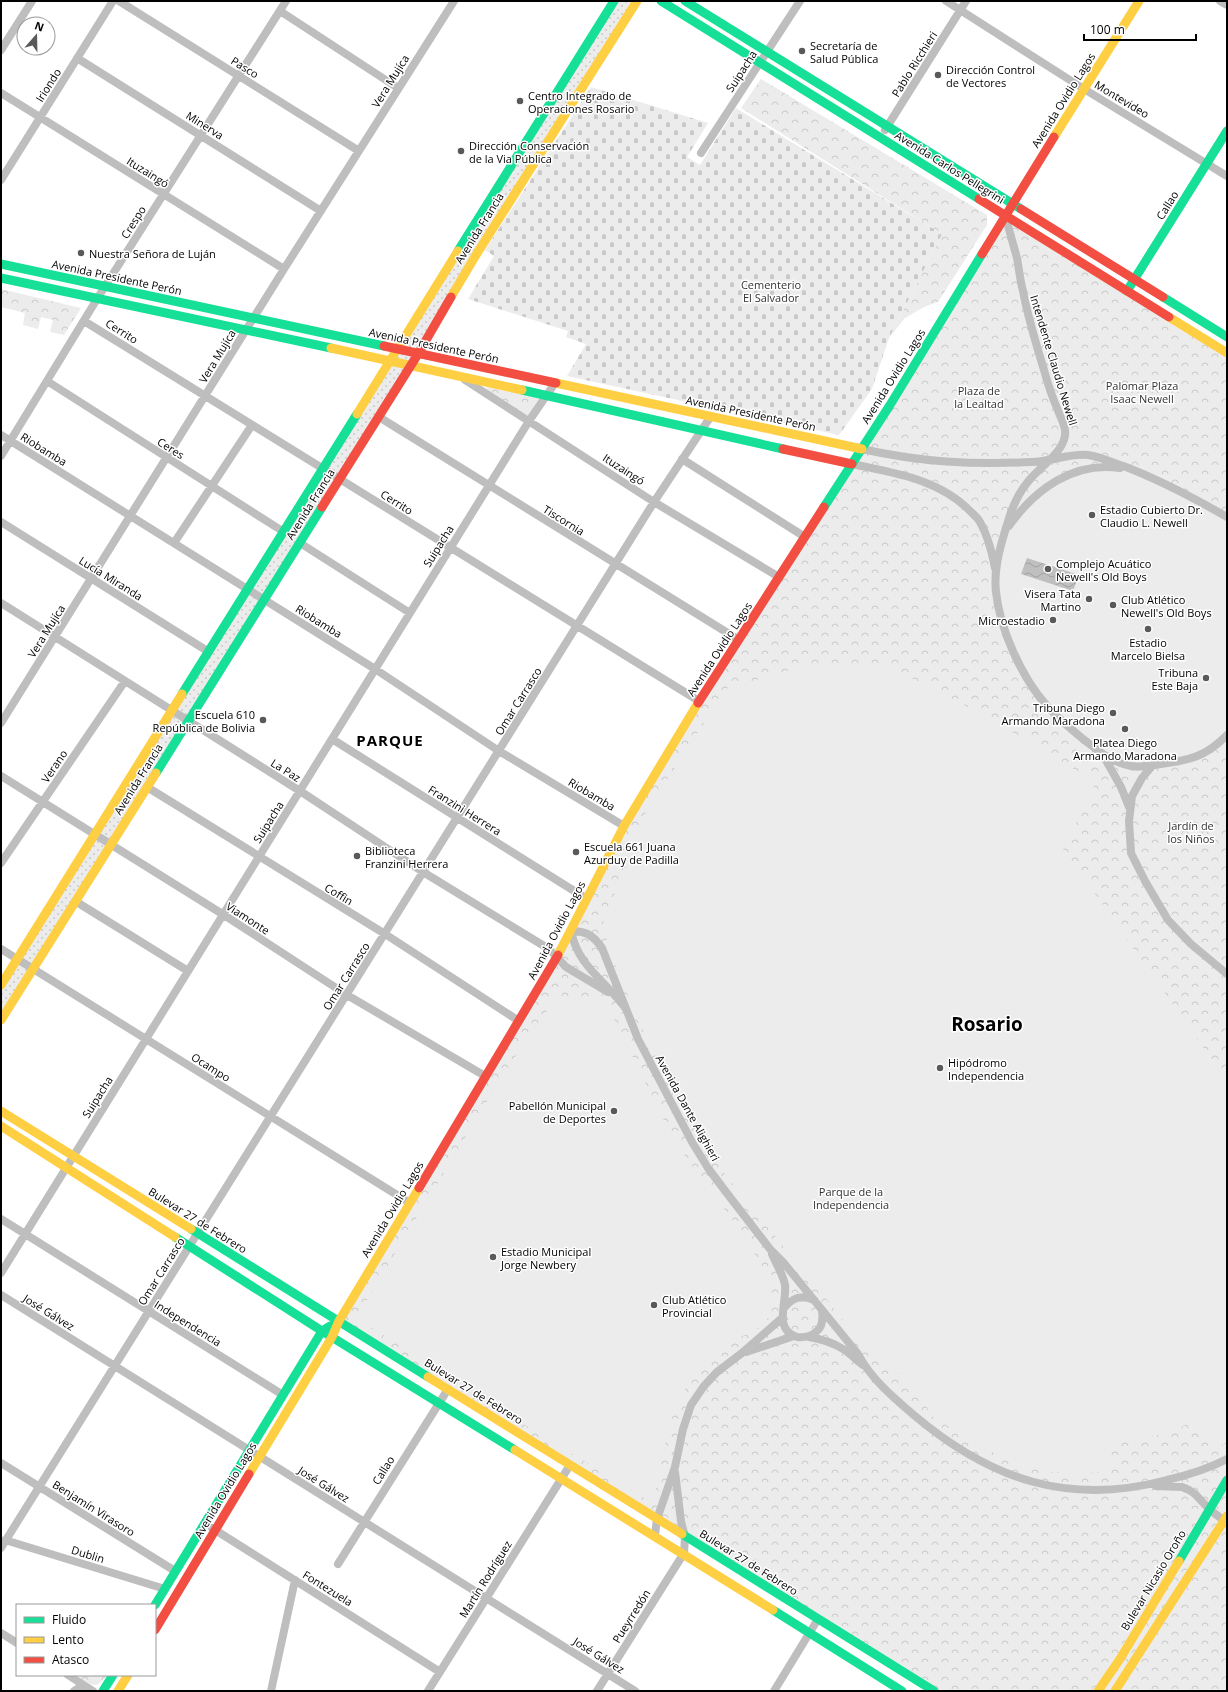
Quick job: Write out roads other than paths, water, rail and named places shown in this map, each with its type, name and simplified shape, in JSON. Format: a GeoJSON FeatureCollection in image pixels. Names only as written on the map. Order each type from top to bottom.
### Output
{"type":"FeatureCollection","features":[{"type":"Feature","properties":{"kind":"main road","name":"Avenida Francia"},"geometry":{"type":"LineString","coordinates":[[1,985],[440,283],[614,1]]}},
{"type":"Feature","properties":{"kind":"main road","name":"Avenida Francia"},"geometry":{"type":"LineString","coordinates":[[1,1020],[411,366],[530,170],[637,1]]}},
{"type":"Feature","properties":{"kind":"main road","name":"Avenida Carlos Pellegrini"},"geometry":{"type":"LineString","coordinates":[[661,1],[1227,353]]}},
{"type":"Feature","properties":{"kind":"main road","name":"Avenida Carlos Pellegrini"},"geometry":{"type":"LineString","coordinates":[[685,1],[1227,337]]}},
{"type":"Feature","properties":{"kind":"main road","name":"Avenida Ovidio Lagos"},"geometry":{"type":"LineString","coordinates":[[156,1628],[332,1337],[339,1321],[557,958],[624,826],[738,640],[862,449],[961,290],[1005,215],[1139,1]]}},
{"type":"Feature","properties":{"kind":"main road","name":"Callao"},"geometry":{"type":"LineString","coordinates":[[1127,291],[1227,131]]}},
{"type":"Feature","properties":{"kind":"main road"},"geometry":{"type":"LineString","coordinates":[[517,158],[530,170]]}},
{"type":"Feature","properties":{"kind":"main road","name":"Avenida Presidente Perón"},"geometry":{"type":"LineString","coordinates":[[1,264],[862,449]]}},
{"type":"Feature","properties":{"kind":"main road"},"geometry":{"type":"LineString","coordinates":[[1,278],[391,361],[852,464]]}},
{"type":"Feature","properties":{"kind":"main road"},"geometry":{"type":"LineString","coordinates":[[440,283],[451,285],[454,293]]}},
{"type":"Feature","properties":{"kind":"main road","name":"Bulevar 27 de Febrero"},"geometry":{"type":"LineString","coordinates":[[1,1111],[934,1691]]}},
{"type":"Feature","properties":{"kind":"main road"},"geometry":{"type":"LineString","coordinates":[[1,1126],[322,1331],[655,1535],[902,1691]]}},
{"type":"Feature","properties":{"kind":"main road","name":"Avenida Ovidio Lagos"},"geometry":{"type":"LineString","coordinates":[[156,1604],[322,1331],[339,1321]]}},
{"type":"Feature","properties":{"kind":"main road","name":"Bulevar Nicasio Oroño"},"geometry":{"type":"LineString","coordinates":[[1098,1691],[1123,1653],[1227,1480]]}},
{"type":"Feature","properties":{"kind":"main road"},"geometry":{"type":"LineString","coordinates":[[1115,1691],[1226,1520]]}},
{"type":"Feature","properties":{"kind":"main road"},"geometry":{"type":"LineString","coordinates":[[103,1691],[112,1676]]}},
{"type":"Feature","properties":{"kind":"main road"},"geometry":{"type":"LineString","coordinates":[[118,1691],[127,1676]]}},
{"type":"Feature","properties":{"kind":"street"},"geometry":{"type":"LineString","coordinates":[[1,50],[32,1]]}},
{"type":"Feature","properties":{"kind":"street","name":"Iriondo"},"geometry":{"type":"LineString","coordinates":[[1,180],[113,1]]}},
{"type":"Feature","properties":{"kind":"street","name":"Pasco"},"geometry":{"type":"LineString","coordinates":[[120,1],[359,151]]}},
{"type":"Feature","properties":{"kind":"street","name":"Crespo"},"geometry":{"type":"LineString","coordinates":[[1,456],[97,298],[286,1]]}},
{"type":"Feature","properties":{"kind":"street","name":"Vera Mujíca"},"geometry":{"type":"LineString","coordinates":[[1,723],[167,459],[253,318],[454,1]]}},
{"type":"Feature","properties":{"kind":"street","name":"Suipacha"},"geometry":{"type":"LineString","coordinates":[[701,153],[800,1]]}},
{"type":"Feature","properties":{"kind":"street","name":"Montevideo"},"geometry":{"type":"LineString","coordinates":[[946,1],[1084,89],[1227,176]]}},
{"type":"Feature","properties":{"kind":"street","name":"Pablo Ricchieri"},"geometry":{"type":"LineString","coordinates":[[880,138],[966,1]]}},
{"type":"Feature","properties":{"kind":"street"},"geometry":{"type":"LineString","coordinates":[[1220,1],[1227,5]]}},
{"type":"Feature","properties":{"kind":"street"},"geometry":{"type":"LineString","coordinates":[[280,11],[398,88]]}},
{"type":"Feature","properties":{"kind":"street","name":"Minerva"},"geometry":{"type":"LineString","coordinates":[[77,58],[322,211]]}},
{"type":"Feature","properties":{"kind":"street","name":"Ituzaingó"},"geometry":{"type":"LineString","coordinates":[[1,93],[284,269]]}},
{"type":"Feature","properties":{"kind":"street","name":"Intendente Claudio Newell"},"geometry":{"type":"LineString","coordinates":[[1005,215],[1016,257],[1022,291],[1047,383],[1065,430],[1064,439],[1049,461]]}},
{"type":"Feature","properties":{"kind":"street","name":"Cerrito"},"geometry":{"type":"LineString","coordinates":[[84,321],[324,468],[699,702]]}},
{"type":"Feature","properties":{"kind":"street","name":"Ituzaingó"},"geometry":{"type":"LineString","coordinates":[[458,376],[529,420],[654,502],[779,577]]}},
{"type":"Feature","properties":{"kind":"street","name":"Ceres"},"geometry":{"type":"LineString","coordinates":[[47,382],[284,532]]}},
{"type":"Feature","properties":{"kind":"street","name":"Suipacha"},"geometry":{"type":"LineString","coordinates":[[1,1273],[529,420],[555,383]]}},
{"type":"Feature","properties":{"kind":"street","name":"Omar Carrasco"},"geometry":{"type":"LineString","coordinates":[[3,1544],[198,1234],[269,1117],[347,996],[654,502],[711,416]]}},
{"type":"Feature","properties":{"kind":"street","name":"Tiscornia"},"geometry":{"type":"LineString","coordinates":[[378,417],[738,640]]}},
{"type":"Feature","properties":{"kind":"street"},"geometry":{"type":"LineString","coordinates":[[174,543],[252,424]]}},
{"type":"Feature","properties":{"kind":"street","name":"Riobamba"},"geometry":{"type":"LineString","coordinates":[[1,435],[375,669],[499,751],[624,826]]}},
{"type":"Feature","properties":{"kind":"street"},"geometry":{"type":"LineString","coordinates":[[862,449],[918,460],[955,463],[1049,461],[1074,455],[1089,455],[1135,470],[1190,495],[1227,517]]}},
{"type":"Feature","properties":{"kind":"street"},"geometry":{"type":"LineString","coordinates":[[682,459],[805,537]]}},
{"type":"Feature","properties":{"kind":"street"},"geometry":{"type":"LineString","coordinates":[[1049,461],[1035,472],[1027,482],[1011,512],[1001,547],[996,572],[996,591],[1000,618],[1015,655],[1034,689],[1047,706],[1067,726],[1103,755],[1119,763],[1134,766],[1187,760],[1205,753],[1227,735]]}},
{"type":"Feature","properties":{"kind":"street"},"geometry":{"type":"LineString","coordinates":[[852,464],[912,477],[934,485],[959,499],[980,520],[990,546],[996,572]]}},
{"type":"Feature","properties":{"kind":"street"},"geometry":{"type":"LineString","coordinates":[[1006,531],[1019,512],[1033,498],[1051,483],[1067,475],[1098,467],[1135,470]]}},
{"type":"Feature","properties":{"kind":"street","name":"Lucía Miranda"},"geometry":{"type":"LineString","coordinates":[[1,522],[209,652]]}},
{"type":"Feature","properties":{"kind":"street"},"geometry":{"type":"LineString","coordinates":[[300,543],[410,613]]}},
{"type":"Feature","properties":{"kind":"street","name":"La Paz"},"geometry":{"type":"LineString","coordinates":[[1,603],[300,791],[423,872],[549,950],[557,958]]}},
{"type":"Feature","properties":{"kind":"street","name":"Verano"},"geometry":{"type":"LineString","coordinates":[[1,863],[125,681]]}},
{"type":"Feature","properties":{"kind":"street","name":"Franzini Herrera"},"geometry":{"type":"LineString","coordinates":[[332,739],[587,900]]}},
{"type":"Feature","properties":{"kind":"street"},"geometry":{"type":"LineString","coordinates":[[1103,755],[1122,787],[1130,808]]}},
{"type":"Feature","properties":{"kind":"street"},"geometry":{"type":"LineString","coordinates":[[1153,765],[1142,778],[1132,796],[1129,821],[1131,853],[1155,899],[1168,920],[1191,944],[1227,973]]}},
{"type":"Feature","properties":{"kind":"street","name":"Viamonte"},"geometry":{"type":"LineString","coordinates":[[1,776],[224,915],[347,996],[485,1076]]}},
{"type":"Feature","properties":{"kind":"street","name":"Coffin"},"geometry":{"type":"LineString","coordinates":[[147,787],[385,934],[519,1021]]}},
{"type":"Feature","properties":{"kind":"street"},"geometry":{"type":"LineString","coordinates":[[75,901],[188,972]]}},
{"type":"Feature","properties":{"kind":"street","name":"Avenida Dante Alighieri"},"geometry":{"type":"LineString","coordinates":[[626,1009],[617,997],[580,958],[573,943],[570,931],[587,932],[595,938],[602,948],[642,1046],[692,1142],[708,1168],[770,1249],[783,1262],[814,1300]]}},
{"type":"Feature","properties":{"kind":"street","name":"Ocampo"},"geometry":{"type":"LineString","coordinates":[[1,949],[269,1117],[410,1203]]}},
{"type":"Feature","properties":{"kind":"street","name":"Avenida Dante Alighieri"},"geometry":{"type":"LineString","coordinates":[[557,958],[566,967],[617,997]]}},
{"type":"Feature","properties":{"kind":"street","name":"Independencia"},"geometry":{"type":"LineString","coordinates":[[1,1219],[282,1395]]}},
{"type":"Feature","properties":{"kind":"street","name":"Avenida Dante Alighieri"},"geometry":{"type":"LineString","coordinates":[[770,1249],[783,1276],[785,1285],[784,1309]]}},
{"type":"Feature","properties":{"kind":"street","name":"José Gálvez"},"geometry":{"type":"LineString","coordinates":[[1,1296],[635,1691]]}},
{"type":"Feature","properties":{"kind":"street"},"geometry":{"type":"LineString","coordinates":[[864,1365],[852,1358],[844,1349],[832,1343],[809,1337],[801,1338],[794,1336],[788,1331],[782,1318],[784,1309],[790,1301],[799,1297],[814,1300],[858,1354],[864,1365],[885,1389],[929,1427],[986,1465],[1015,1477],[1050,1487],[1080,1490],[1119,1489],[1149,1485],[1202,1470],[1227,1459]]}},
{"type":"Feature","properties":{"kind":"street"},"geometry":{"type":"LineString","coordinates":[[809,1337],[818,1331],[823,1322],[822,1311]]}},
{"type":"Feature","properties":{"kind":"street"},"geometry":{"type":"LineString","coordinates":[[655,1535],[657,1519],[675,1467],[683,1429],[692,1405],[704,1386],[716,1372],[742,1353],[782,1318]]}},
{"type":"Feature","properties":{"kind":"street"},"geometry":{"type":"LineString","coordinates":[[742,1353],[794,1336]]}},
{"type":"Feature","properties":{"kind":"street","name":"Callao"},"geometry":{"type":"LineString","coordinates":[[338,1564],[448,1389]]}},
{"type":"Feature","properties":{"kind":"street","name":"Benjamín Virasoro"},"geometry":{"type":"LineString","coordinates":[[1,1463],[175,1571]]}},
{"type":"Feature","properties":{"kind":"street","name":"Martín Rodríguez"},"geometry":{"type":"LineString","coordinates":[[428,1691],[570,1465]]}},
{"type":"Feature","properties":{"kind":"street"},"geometry":{"type":"LineString","coordinates":[[675,1467],[680,1515],[685,1537],[684,1553]]}},
{"type":"Feature","properties":{"kind":"street"},"geometry":{"type":"LineString","coordinates":[[1149,1485],[1182,1487],[1189,1490],[1195,1494],[1209,1509],[1226,1520]]}},
{"type":"Feature","properties":{"kind":"street","name":"Fontezuela"},"geometry":{"type":"LineString","coordinates":[[205,1523],[440,1672]]}},
{"type":"Feature","properties":{"kind":"street","name":"Dublin"},"geometry":{"type":"LineString","coordinates":[[3,1544],[164,1589]]}},
{"type":"Feature","properties":{"kind":"street","name":"Pueyrredón"},"geometry":{"type":"LineString","coordinates":[[597,1691],[684,1553]]}},
{"type":"Feature","properties":{"kind":"street"},"geometry":{"type":"LineString","coordinates":[[271,1691],[295,1580]]}},
{"type":"Feature","properties":{"kind":"street"},"geometry":{"type":"LineString","coordinates":[[774,1691],[818,1619]]}},
{"type":"Feature","properties":{"kind":"street"},"geometry":{"type":"LineString","coordinates":[[1,1633],[16,1642]]}},
{"type":"Feature","properties":{"kind":"street"},"geometry":{"type":"LineString","coordinates":[[70,1676],[93,1691]]}},
{"type":"Feature","properties":{"kind":"street"},"geometry":{"type":"LineString","coordinates":[[74,1691],[83,1685]]}},
{"type":"Feature","properties":{"kind":"water"},"geometry":{"type":"Polygon","coordinates":[[[1027,558],[1079,575],[1073,591],[1021,574],[1027,558]]]}},
{"type":"Feature","properties":{"kind":"place","name":"Secretaría de Salud Pública"},"geometry":{"type":"Point","coordinates":[802,51]}},
{"type":"Feature","properties":{"kind":"place","name":"Dirección Control de Vectores"},"geometry":{"type":"Point","coordinates":[938,75]}},
{"type":"Feature","properties":{"kind":"place","name":"Centro Integrado de Operaciones Rosario"},"geometry":{"type":"Point","coordinates":[520,101]}},
{"type":"Feature","properties":{"kind":"place","name":"Dirección Conservación de la Via Pública"},"geometry":{"type":"Point","coordinates":[461,151]}},
{"type":"Feature","properties":{"kind":"place","name":"Nuestra Señora de Luján"},"geometry":{"type":"Point","coordinates":[81,253]}},
{"type":"Feature","properties":{"kind":"place","name":"Estadio Cubierto Dr. Claudio L. Newell"},"geometry":{"type":"Point","coordinates":[1092,515]}},
{"type":"Feature","properties":{"kind":"place","name":"Complejo Acuático Newell's Old Boys"},"geometry":{"type":"Point","coordinates":[1048,569]}},
{"type":"Feature","properties":{"kind":"place","name":"Visera Tata Martino"},"geometry":{"type":"Point","coordinates":[1089,599]}},
{"type":"Feature","properties":{"kind":"place","name":"Club Atlético Newell's Old Boys"},"geometry":{"type":"Point","coordinates":[1113,605]}},
{"type":"Feature","properties":{"kind":"place","name":"Microestadio"},"geometry":{"type":"Point","coordinates":[1053,620]}},
{"type":"Feature","properties":{"kind":"place","name":"Estadio Marcelo Bielsa"},"geometry":{"type":"Point","coordinates":[1148,629]}},
{"type":"Feature","properties":{"kind":"place","name":"Tribuna Este Baja"},"geometry":{"type":"Point","coordinates":[1206,678]}},
{"type":"Feature","properties":{"kind":"place","name":"Tribuna Diego Armando Maradona"},"geometry":{"type":"Point","coordinates":[1113,713]}},
{"type":"Feature","properties":{"kind":"place","name":"Escuela 610 República de Bolivia"},"geometry":{"type":"Point","coordinates":[263,720]}},
{"type":"Feature","properties":{"kind":"place","name":"Platea Diego Armando Maradona"},"geometry":{"type":"Point","coordinates":[1125,729]}},
{"type":"Feature","properties":{"kind":"place","name":"Escuela 661 Juana Azurduy de Padilla"},"geometry":{"type":"Point","coordinates":[576,852]}},
{"type":"Feature","properties":{"kind":"place","name":"Biblioteca Franzini Herrera"},"geometry":{"type":"Point","coordinates":[357,856]}},
{"type":"Feature","properties":{"kind":"place","name":"Hipódromo Independencia"},"geometry":{"type":"Point","coordinates":[940,1068]}},
{"type":"Feature","properties":{"kind":"place","name":"Pabellón Municipal de Deportes"},"geometry":{"type":"Point","coordinates":[614,1111]}},
{"type":"Feature","properties":{"kind":"place","name":"Estadio Municipal Jorge Newbery"},"geometry":{"type":"Point","coordinates":[493,1257]}},
{"type":"Feature","properties":{"kind":"place","name":"Club Atlético Provincial"},"geometry":{"type":"Point","coordinates":[654,1305]}},
{"type":"Feature","properties":{"kind":"district","name":"PARQUE"},"geometry":{"type":"Point","coordinates":[390,740]}},
{"type":"Feature","properties":{"kind":"district","name":"Rosario"},"geometry":{"type":"Point","coordinates":[987,1024]}},
{"type":"Feature","properties":{"kind":"park label","name":"Cementerio El Salvador"},"geometry":{"type":"Point","coordinates":[771,290]}},
{"type":"Feature","properties":{"kind":"park label","name":"Palomar Plaza Isaac Newell"},"geometry":{"type":"Point","coordinates":[1142,391]}},
{"type":"Feature","properties":{"kind":"park label","name":"Plaza de la Lealtad"},"geometry":{"type":"Point","coordinates":[979,396]}},
{"type":"Feature","properties":{"kind":"park label","name":"Jardín de los Niños"},"geometry":{"type":"Point","coordinates":[1191,831]}},
{"type":"Feature","properties":{"kind":"park label","name":"Parque de la Independencia"},"geometry":{"type":"Point","coordinates":[851,1197]}}]}
